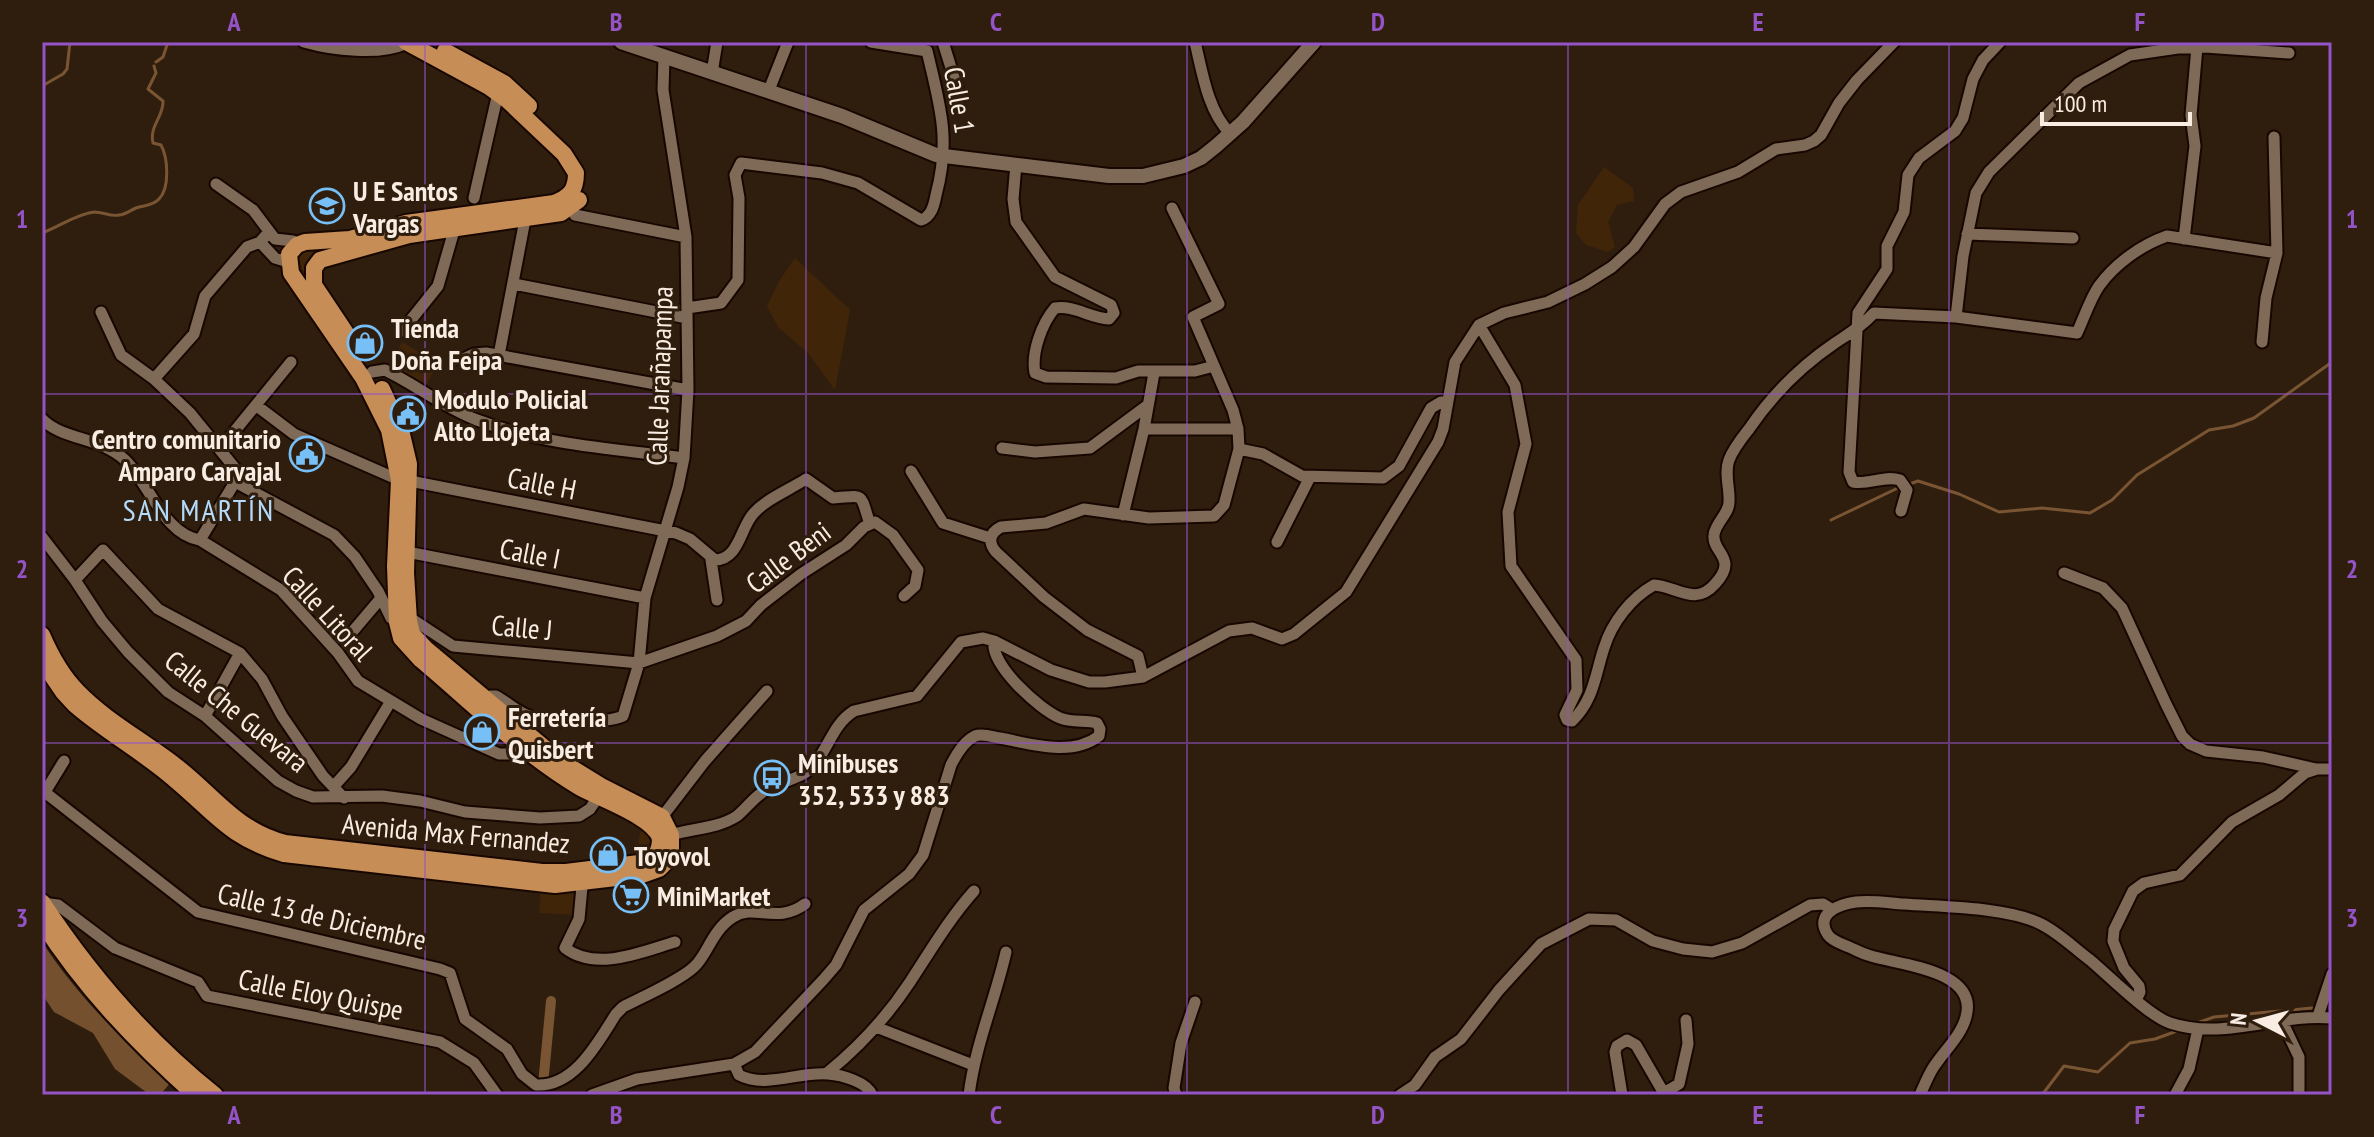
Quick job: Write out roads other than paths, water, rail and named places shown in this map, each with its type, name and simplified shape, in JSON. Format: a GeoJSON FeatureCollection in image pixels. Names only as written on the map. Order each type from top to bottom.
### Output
{"type":"FeatureCollection","features":[{"type":"Feature","properties":{"kind":"main road"},"geometry":{"type":"LineString","coordinates":[[406,42],[501,88]]}},
{"type":"Feature","properties":{"kind":"main road"},"geometry":{"type":"LineString","coordinates":[[368,375],[291,273],[289,254],[297,245],[350,239],[406,223],[451,222],[567,204],[576,184],[573,165],[501,88],[427,42]]}},
{"type":"Feature","properties":{"kind":"main road"},"geometry":{"type":"LineString","coordinates":[[403,621],[407,552],[404,480],[368,375],[314,285],[314,268],[327,257],[451,222]]}},
{"type":"Feature","properties":{"kind":"main road"},"geometry":{"type":"LineString","coordinates":[[403,621],[395,566],[404,480]]}},
{"type":"Feature","properties":{"kind":"main road","name":"Avenida Max Fernandez"},"geometry":{"type":"LineString","coordinates":[[403,621],[417,641],[486,708],[526,741],[553,770],[662,817]]}},
{"type":"Feature","properties":{"kind":"main road","name":"Avenida Max Fernandez"},"geometry":{"type":"LineString","coordinates":[[42,636],[77,692],[153,756],[231,831],[284,854],[555,885],[583,876],[642,875],[659,869],[669,855],[666,836],[600,792]]}},
{"type":"Feature","properties":{"kind":"main road","name":"Avenida Max Fernandez"},"geometry":{"type":"LineString","coordinates":[[42,661],[75,705],[153,756]]}},
{"type":"Feature","properties":{"kind":"main road"},"geometry":{"type":"LineString","coordinates":[[662,817],[666,836]]}},
{"type":"Feature","properties":{"kind":"main road"},"geometry":{"type":"LineString","coordinates":[[42,902],[77,955],[194,1089]]}},
{"type":"Feature","properties":{"kind":"main road"},"geometry":{"type":"LineString","coordinates":[[42,922],[108,1011],[139,1044],[194,1089],[215,1095]]}},
{"type":"Feature","properties":{"kind":"street"},"geometry":{"type":"LineString","coordinates":[[304,42],[352,50],[398,47],[406,42]]}},
{"type":"Feature","properties":{"kind":"street"},"geometry":{"type":"LineString","coordinates":[[621,42],[769,90],[945,157],[1109,176],[1143,176],[1170,171],[1201,158],[1230,133],[1314,42]]}},
{"type":"Feature","properties":{"kind":"street"},"geometry":{"type":"LineString","coordinates":[[712,73],[717,42]]}},
{"type":"Feature","properties":{"kind":"street"},"geometry":{"type":"LineString","coordinates":[[769,90],[788,42]]}},
{"type":"Feature","properties":{"kind":"street"},"geometry":{"type":"LineString","coordinates":[[871,42],[927,51],[946,43],[957,87]]}},
{"type":"Feature","properties":{"kind":"street"},"geometry":{"type":"LineString","coordinates":[[918,42],[927,51]]}},
{"type":"Feature","properties":{"kind":"street"},"geometry":{"type":"LineString","coordinates":[[1195,42],[1210,95],[1219,118],[1230,133]]}},
{"type":"Feature","properties":{"kind":"street"},"geometry":{"type":"LineString","coordinates":[[666,836],[722,824],[738,815],[767,789],[804,773],[817,760],[839,724],[854,711],[917,696],[961,642],[983,638],[994,641],[1069,677],[1105,682],[1143,677],[1229,631],[1252,628],[1278,638],[1288,638],[1346,592],[1438,442],[1455,362],[1479,325],[1504,313],[1548,302],[1612,267],[1634,247],[1665,204],[1681,192],[1738,172],[1776,149],[1814,141],[1857,80],[1894,42]]}},
{"type":"Feature","properties":{"kind":"street"},"geometry":{"type":"LineString","coordinates":[[1901,511],[1907,490],[1900,480],[1892,477],[1853,482],[1849,472],[1858,313],[1887,269],[1887,246],[1904,212],[1908,175],[1919,158],[1955,131],[1963,118],[1973,79],[1983,60],[2000,42]]}},
{"type":"Feature","properties":{"kind":"street"},"geometry":{"type":"LineString","coordinates":[[1956,317],[1976,193],[1989,172],[2079,83],[2130,55],[2197,47],[2289,53]]}},
{"type":"Feature","properties":{"kind":"street"},"geometry":{"type":"LineString","coordinates":[[2184,239],[2195,146],[2191,115],[2197,47]]}},
{"type":"Feature","properties":{"kind":"street","name":"Calle 1"},"geometry":{"type":"LineString","coordinates":[[687,313],[721,303],[738,280],[739,198],[735,175],[741,163],[822,173],[858,183],[921,220],[929,216],[945,157],[943,117],[927,51]]}},
{"type":"Feature","properties":{"kind":"street","name":"Calle Jarañapampa"},"geometry":{"type":"LineString","coordinates":[[486,708],[491,696],[496,696],[530,717],[603,723],[623,716],[639,663],[645,598],[684,458],[688,390],[686,237],[663,90],[664,57]]}},
{"type":"Feature","properties":{"kind":"street"},"geometry":{"type":"LineString","coordinates":[[474,198],[501,88]]}},
{"type":"Feature","properties":{"kind":"street"},"geometry":{"type":"LineString","coordinates":[[2262,342],[2266,298],[2277,253],[2274,137]]}},
{"type":"Feature","properties":{"kind":"street"},"geometry":{"type":"LineString","coordinates":[[1016,164],[1013,199],[1016,222],[1055,277],[1111,305],[1114,313],[1109,319],[1071,308],[1055,308],[1047,318],[1033,362],[1035,373],[1046,377],[1116,378],[1138,371],[1206,370],[1214,366]]}},
{"type":"Feature","properties":{"kind":"street"},"geometry":{"type":"LineString","coordinates":[[216,184],[253,210],[275,239],[293,241],[297,245]]}},
{"type":"Feature","properties":{"kind":"street"},"geometry":{"type":"LineString","coordinates":[[567,204],[575,215],[686,237]]}},
{"type":"Feature","properties":{"kind":"street"},"geometry":{"type":"LineString","coordinates":[[1143,677],[1138,656],[1087,630],[1068,612],[1044,597],[991,547],[990,538],[1001,527],[1056,521],[1077,510],[1149,518],[1214,516],[1224,505],[1239,449],[1238,429],[1233,410],[1193,317],[1219,304],[1172,208]]}},
{"type":"Feature","properties":{"kind":"street"},"geometry":{"type":"LineString","coordinates":[[499,355],[524,225],[522,213]]}},
{"type":"Feature","properties":{"kind":"street"},"geometry":{"type":"LineString","coordinates":[[402,331],[438,286],[453,234],[451,222]]}},
{"type":"Feature","properties":{"kind":"street"},"geometry":{"type":"LineString","coordinates":[[154,379],[194,334],[205,296],[247,247],[260,242],[269,232]]}},
{"type":"Feature","properties":{"kind":"street"},"geometry":{"type":"LineString","coordinates":[[1967,234],[2073,238]]}},
{"type":"Feature","properties":{"kind":"street"},"geometry":{"type":"LineString","coordinates":[[1479,325],[1515,385],[1526,444],[1508,512],[1511,566],[1576,660],[1577,690],[1565,715],[1567,720],[1572,721],[1592,694],[1604,646],[1620,614],[1654,585],[1665,586],[1688,596],[1706,592],[1724,572],[1724,555],[1714,540],[1714,532],[1730,506],[1728,461],[1758,415],[1784,384],[1835,343],[1857,330],[1874,313],[1956,317],[2077,333],[2098,287],[2125,260],[2158,239],[2167,236],[2277,253]]}},
{"type":"Feature","properties":{"kind":"street"},"geometry":{"type":"LineString","coordinates":[[260,242],[275,258],[288,262]]}},
{"type":"Feature","properties":{"kind":"street"},"geometry":{"type":"LineString","coordinates":[[514,284],[687,313]]}},
{"type":"Feature","properties":{"kind":"street"},"geometry":{"type":"LineString","coordinates":[[101,312],[121,355],[154,379],[190,413],[238,472],[200,540]]}},
{"type":"Feature","properties":{"kind":"street"},"geometry":{"type":"LineString","coordinates":[[461,360],[474,354],[499,355],[688,390]]}},
{"type":"Feature","properties":{"kind":"street"},"geometry":{"type":"LineString","coordinates":[[220,449],[291,362]]}},
{"type":"Feature","properties":{"kind":"street"},"geometry":{"type":"LineString","coordinates":[[368,375],[385,370],[475,420],[527,435],[684,458]]}},
{"type":"Feature","properties":{"kind":"street"},"geometry":{"type":"LineString","coordinates":[[1123,515],[1154,373]]}},
{"type":"Feature","properties":{"kind":"street"},"geometry":{"type":"LineString","coordinates":[[1239,449],[1263,454],[1291,472],[1310,477],[1376,480],[1389,475],[1405,458],[1431,408],[1446,402]]}},
{"type":"Feature","properties":{"kind":"street"},"geometry":{"type":"LineString","coordinates":[[1002,448],[1035,452],[1090,448],[1148,405]]}},
{"type":"Feature","properties":{"kind":"street","name":"Calle H"},"geometry":{"type":"LineString","coordinates":[[257,406],[294,434],[404,480],[666,531],[690,539],[711,560]]}},
{"type":"Feature","properties":{"kind":"street","name":"Calle Litoral"},"geometry":{"type":"LineString","coordinates":[[42,419],[50,427],[97,442],[123,458],[161,511],[187,538],[200,540],[273,583],[338,653],[358,681],[421,719],[499,754],[510,754],[526,741]]}},
{"type":"Feature","properties":{"kind":"street"},"geometry":{"type":"LineString","coordinates":[[1144,429],[1238,429]]}},
{"type":"Feature","properties":{"kind":"street"},"geometry":{"type":"LineString","coordinates":[[911,471],[943,523],[990,538]]}},
{"type":"Feature","properties":{"kind":"street"},"geometry":{"type":"LineString","coordinates":[[1277,542],[1310,477]]}},
{"type":"Feature","properties":{"kind":"street"},"geometry":{"type":"LineString","coordinates":[[717,600],[711,560],[726,558],[735,548],[753,514],[806,479],[833,498],[859,497],[870,524]]}},
{"type":"Feature","properties":{"kind":"street"},"geometry":{"type":"LineString","coordinates":[[235,482],[334,535],[355,557],[378,591],[391,618],[403,621]]}},
{"type":"Feature","properties":{"kind":"street","name":"Calle Beni"},"geometry":{"type":"LineString","coordinates":[[639,663],[717,636],[746,621],[761,605],[870,524],[878,523],[893,535],[918,570],[915,586],[904,596]]}},
{"type":"Feature","properties":{"kind":"street","name":"Calle Che Guevara"},"geometry":{"type":"LineString","coordinates":[[42,537],[102,621],[168,692],[205,716],[278,781],[313,797],[382,796],[465,812],[559,818],[584,814],[600,792]]}},
{"type":"Feature","properties":{"kind":"street"},"geometry":{"type":"LineString","coordinates":[[75,580],[103,550],[158,609],[240,653],[262,679],[323,776],[344,798]]}},
{"type":"Feature","properties":{"kind":"street","name":"Calle I"},"geometry":{"type":"LineString","coordinates":[[407,552],[645,598]]}},
{"type":"Feature","properties":{"kind":"street"},"geometry":{"type":"LineString","coordinates":[[2064,573],[2103,588],[2122,608],[2166,704],[2182,736],[2190,744],[2206,751],[2332,769]]}},
{"type":"Feature","properties":{"kind":"street"},"geometry":{"type":"LineString","coordinates":[[348,637],[381,598]]}},
{"type":"Feature","properties":{"kind":"street","name":"Calle J"},"geometry":{"type":"LineString","coordinates":[[403,621],[415,621],[453,646],[639,663]]}},
{"type":"Feature","properties":{"kind":"street"},"geometry":{"type":"LineString","coordinates":[[592,1095],[637,1079],[734,1064],[755,1052],[836,965],[864,910],[909,874],[923,855],[951,765],[957,753],[970,740],[985,735],[1030,744],[1068,747],[1099,736],[1097,723],[1060,718],[1037,703],[997,659],[993,651],[994,641]]}},
{"type":"Feature","properties":{"kind":"street"},"geometry":{"type":"LineString","coordinates":[[205,716],[240,653]]}},
{"type":"Feature","properties":{"kind":"street"},"geometry":{"type":"LineString","coordinates":[[662,817],[705,761],[767,691]]}},
{"type":"Feature","properties":{"kind":"street"},"geometry":{"type":"LineString","coordinates":[[334,786],[351,767],[391,701]]}},
{"type":"Feature","properties":{"kind":"street"},"geometry":{"type":"LineString","coordinates":[[43,791],[64,761]]}},
{"type":"Feature","properties":{"kind":"street"},"geometry":{"type":"LineString","coordinates":[[2137,998],[2139,986],[2124,968],[2113,941],[2114,930],[2133,891],[2144,883],[2180,875],[2232,822],[2279,795],[2305,773],[2317,769]]}},
{"type":"Feature","properties":{"kind":"street","name":"Calle 13 de Diciembre"},"geometry":{"type":"LineString","coordinates":[[43,791],[198,912],[450,973],[465,1019],[507,1049],[522,1074],[542,1085],[558,1083],[582,1062],[623,1007],[696,966],[713,937],[733,917],[744,913],[785,915],[805,904]]}},
{"type":"Feature","properties":{"kind":"street"},"geometry":{"type":"LineString","coordinates":[[583,876],[579,919],[565,948],[576,956],[612,959],[675,942]]}},
{"type":"Feature","properties":{"kind":"street"},"geometry":{"type":"LineString","coordinates":[[827,1073],[852,1053],[876,1027],[910,982],[947,923],[974,891]]}},
{"type":"Feature","properties":{"kind":"street"},"geometry":{"type":"LineString","coordinates":[[1400,1095],[1415,1085],[1435,1057],[1461,1039],[1499,990],[1541,944],[1589,919],[1616,920],[1653,941],[1712,952],[1742,943],[1810,905],[1823,904],[1831,909],[1861,901],[2009,914],[2039,923],[2059,935],[2150,1012],[2169,1022],[2198,1029],[2219,1029],[2281,1019],[2332,1018]]}},
{"type":"Feature","properties":{"kind":"street","name":"Calle Eloy Quispe"},"geometry":{"type":"LineString","coordinates":[[42,902],[58,905],[115,948],[198,982],[207,996],[428,1038],[450,1047],[474,1063],[497,1095]]}},
{"type":"Feature","properties":{"kind":"street"},"geometry":{"type":"LineString","coordinates":[[1831,909],[1825,923],[1833,940],[1869,955],[1945,976],[1963,993],[1967,1006],[1966,1019],[1932,1069],[1920,1095]]}},
{"type":"Feature","properties":{"kind":"street"},"geometry":{"type":"LineString","coordinates":[[969,1095],[973,1065],[996,998],[1006,952]]}},
{"type":"Feature","properties":{"kind":"street"},"geometry":{"type":"LineString","coordinates":[[2318,1016],[2332,974]]}},
{"type":"Feature","properties":{"kind":"street"},"geometry":{"type":"LineString","coordinates":[[1176,1095],[1174,1088],[1181,1043],[1195,1002]]}},
{"type":"Feature","properties":{"kind":"street"},"geometry":{"type":"LineString","coordinates":[[2281,1019],[2299,1057],[2299,1095]]}},
{"type":"Feature","properties":{"kind":"street"},"geometry":{"type":"LineString","coordinates":[[1622,1095],[1615,1052],[1622,1041],[1631,1041],[1636,1045],[1662,1090],[1667,1091],[1679,1084],[1688,1044],[1686,1020]]}},
{"type":"Feature","properties":{"kind":"street"},"geometry":{"type":"LineString","coordinates":[[876,1027],[973,1065]]}},
{"type":"Feature","properties":{"kind":"street"},"geometry":{"type":"LineString","coordinates":[[2175,1095],[2189,1069],[2198,1029]]}},
{"type":"Feature","properties":{"kind":"street"},"geometry":{"type":"LineString","coordinates":[[734,1064],[739,1075],[751,1079],[798,1078],[827,1073],[861,1083],[870,1089],[872,1095]]}},
{"type":"Feature","properties":{"kind":"waterway"},"geometry":{"type":"LineString","coordinates":[[42,86],[67,69],[70,42]]}},
{"type":"Feature","properties":{"kind":"waterway"},"geometry":{"type":"LineString","coordinates":[[156,62],[163,57],[168,42]]}},
{"type":"Feature","properties":{"kind":"waterway"},"geometry":{"type":"LineString","coordinates":[[42,233],[87,213],[123,214],[154,203],[163,194],[167,173],[165,157],[161,145],[153,143],[152,137],[163,101],[148,89],[156,73],[154,66]]}},
{"type":"Feature","properties":{"kind":"waterway"},"geometry":{"type":"LineString","coordinates":[[1907,485],[1918,481],[1959,494],[1999,512],[2042,508],[2090,513],[2112,500],[2137,475],[2209,430],[2254,418],[2332,362]]}},
{"type":"Feature","properties":{"kind":"waterway"},"geometry":{"type":"LineString","coordinates":[[1831,520],[1900,487]]}},
{"type":"Feature","properties":{"kind":"waterway"},"geometry":{"type":"LineString","coordinates":[[542,1095],[551,1001]]}},
{"type":"Feature","properties":{"kind":"waterway"},"geometry":{"type":"LineString","coordinates":[[2200,1022],[2214,1017],[2312,1008]]}},
{"type":"Feature","properties":{"kind":"waterway"},"geometry":{"type":"LineString","coordinates":[[2042,1095],[2064,1066],[2098,1072],[2130,1043],[2177,1031]]}},
{"type":"Feature","properties":{"kind":"place","name":"U E Santos Vargas"},"geometry":{"type":"Point","coordinates":[327,206]}},
{"type":"Feature","properties":{"kind":"place","name":"Tienda Doña Feipa"},"geometry":{"type":"Point","coordinates":[365,343]}},
{"type":"Feature","properties":{"kind":"place","name":"Modulo Policial Alto Llojeta"},"geometry":{"type":"Point","coordinates":[408,414]}},
{"type":"Feature","properties":{"kind":"place","name":"Centro comunitario Amparo Carvajal"},"geometry":{"type":"Point","coordinates":[307,454]}},
{"type":"Feature","properties":{"kind":"place","name":"Ferretería Quisbert"},"geometry":{"type":"Point","coordinates":[482,732]}},
{"type":"Feature","properties":{"kind":"place","name":"Minibuses 352, 533 y 883"},"geometry":{"type":"Point","coordinates":[772,778]}},
{"type":"Feature","properties":{"kind":"place","name":"Toyovol"},"geometry":{"type":"Point","coordinates":[608,855]}},
{"type":"Feature","properties":{"kind":"place","name":"MiniMarket"},"geometry":{"type":"Point","coordinates":[631,895]}},
{"type":"Feature","properties":{"kind":"district","name":"SAN MARTÍN"},"geometry":{"type":"Point","coordinates":[199,509]}}]}
